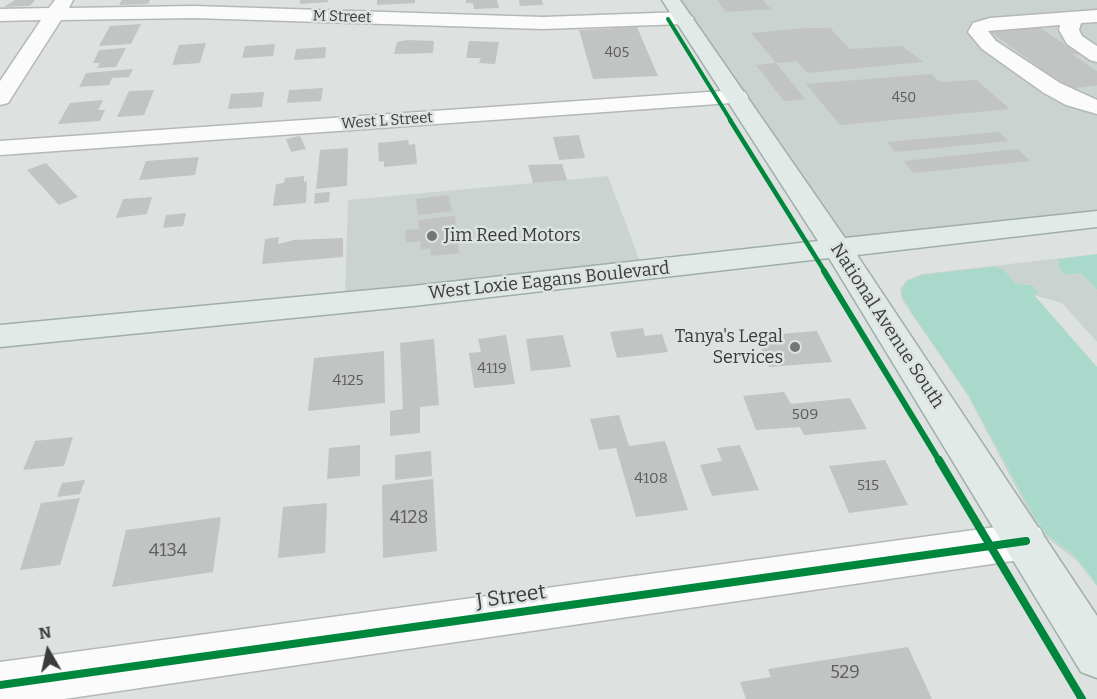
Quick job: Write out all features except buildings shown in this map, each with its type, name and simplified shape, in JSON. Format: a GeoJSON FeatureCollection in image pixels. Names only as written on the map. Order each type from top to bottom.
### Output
{"type":"FeatureCollection","features":[{"type":"Feature","properties":{"kind":"main road","name":"National Avenue South"},"geometry":{"type":"LineString","coordinates":[[677,9],[738,97],[743,110],[837,249],[1026,541],[1097,656]]}},
{"type":"Feature","properties":{"kind":"main road","name":"West Loxie Eagans Boulevard"},"geometry":{"type":"LineString","coordinates":[[0,336],[424,295],[1097,219]]}},
{"type":"Feature","properties":{"kind":"street","name":"M Street"},"geometry":{"type":"LineString","coordinates":[[0,15],[60,7],[543,22],[677,9]]}},
{"type":"Feature","properties":{"kind":"street"},"geometry":{"type":"LineString","coordinates":[[0,98],[60,7]]}},
{"type":"Feature","properties":{"kind":"street"},"geometry":{"type":"LineString","coordinates":[[1097,16],[990,24],[980,27],[978,32],[996,50],[1052,88],[1074,100],[1097,107]]}},
{"type":"Feature","properties":{"kind":"street"},"geometry":{"type":"LineString","coordinates":[[1072,17],[1069,30],[1074,40],[1097,56]]}},
{"type":"Feature","properties":{"kind":"street","name":"West L Street"},"geometry":{"type":"LineString","coordinates":[[0,148],[738,97]]}},
{"type":"Feature","properties":{"kind":"street","name":"J Street"},"geometry":{"type":"LineString","coordinates":[[0,685],[1026,541]]}},
{"type":"Feature","properties":{"kind":"shaded area"},"geometry":{"type":"Polygon","coordinates":[[[671,0],[1097,0],[1097,219],[837,249],[671,0]]]}},
{"type":"Feature","properties":{"kind":"shaded area"},"geometry":{"type":"Polygon","coordinates":[[[608,176],[641,264],[345,295],[348,200],[608,176]]]}},
{"type":"Feature","properties":{"kind":"shaded area"},"geometry":{"type":"Polygon","coordinates":[[[1097,254],[1059,259],[1081,273],[1097,290],[1097,342],[1062,303],[1034,295],[1032,285],[1016,284],[1004,270],[906,304],[969,396],[1033,515],[1046,534],[1075,556],[1097,589],[1077,561],[1046,537],[1031,516],[968,396],[902,300],[900,288],[907,280],[922,274],[1097,254]]]}},
{"type":"Feature","properties":{"kind":"green space"},"geometry":{"type":"Polygon","coordinates":[[[1097,254],[1097,290],[1081,273],[1064,275],[1059,267],[1059,259],[1097,254]]]}},
{"type":"Feature","properties":{"kind":"green space"},"geometry":{"type":"Polygon","coordinates":[[[994,267],[1004,270],[1016,284],[1032,285],[1038,293],[1034,295],[1097,367],[1097,586],[1075,556],[1046,534],[1033,515],[969,396],[911,312],[901,293],[906,282],[922,275],[994,267]]]}},
{"type":"Feature","properties":{"kind":"cycle path"},"geometry":{"type":"LineString","coordinates":[[668,19],[876,355],[1082,699]]}},
{"type":"Feature","properties":{"kind":"cycle path"},"geometry":{"type":"LineString","coordinates":[[0,685],[1026,541]]}},
{"type":"Feature","properties":{"kind":"place","name":"Jim Reed Motors"},"geometry":{"type":"Point","coordinates":[432,236]}},
{"type":"Feature","properties":{"kind":"place","name":"Tanya's Legal Services"},"geometry":{"type":"Point","coordinates":[795,347]}}]}
